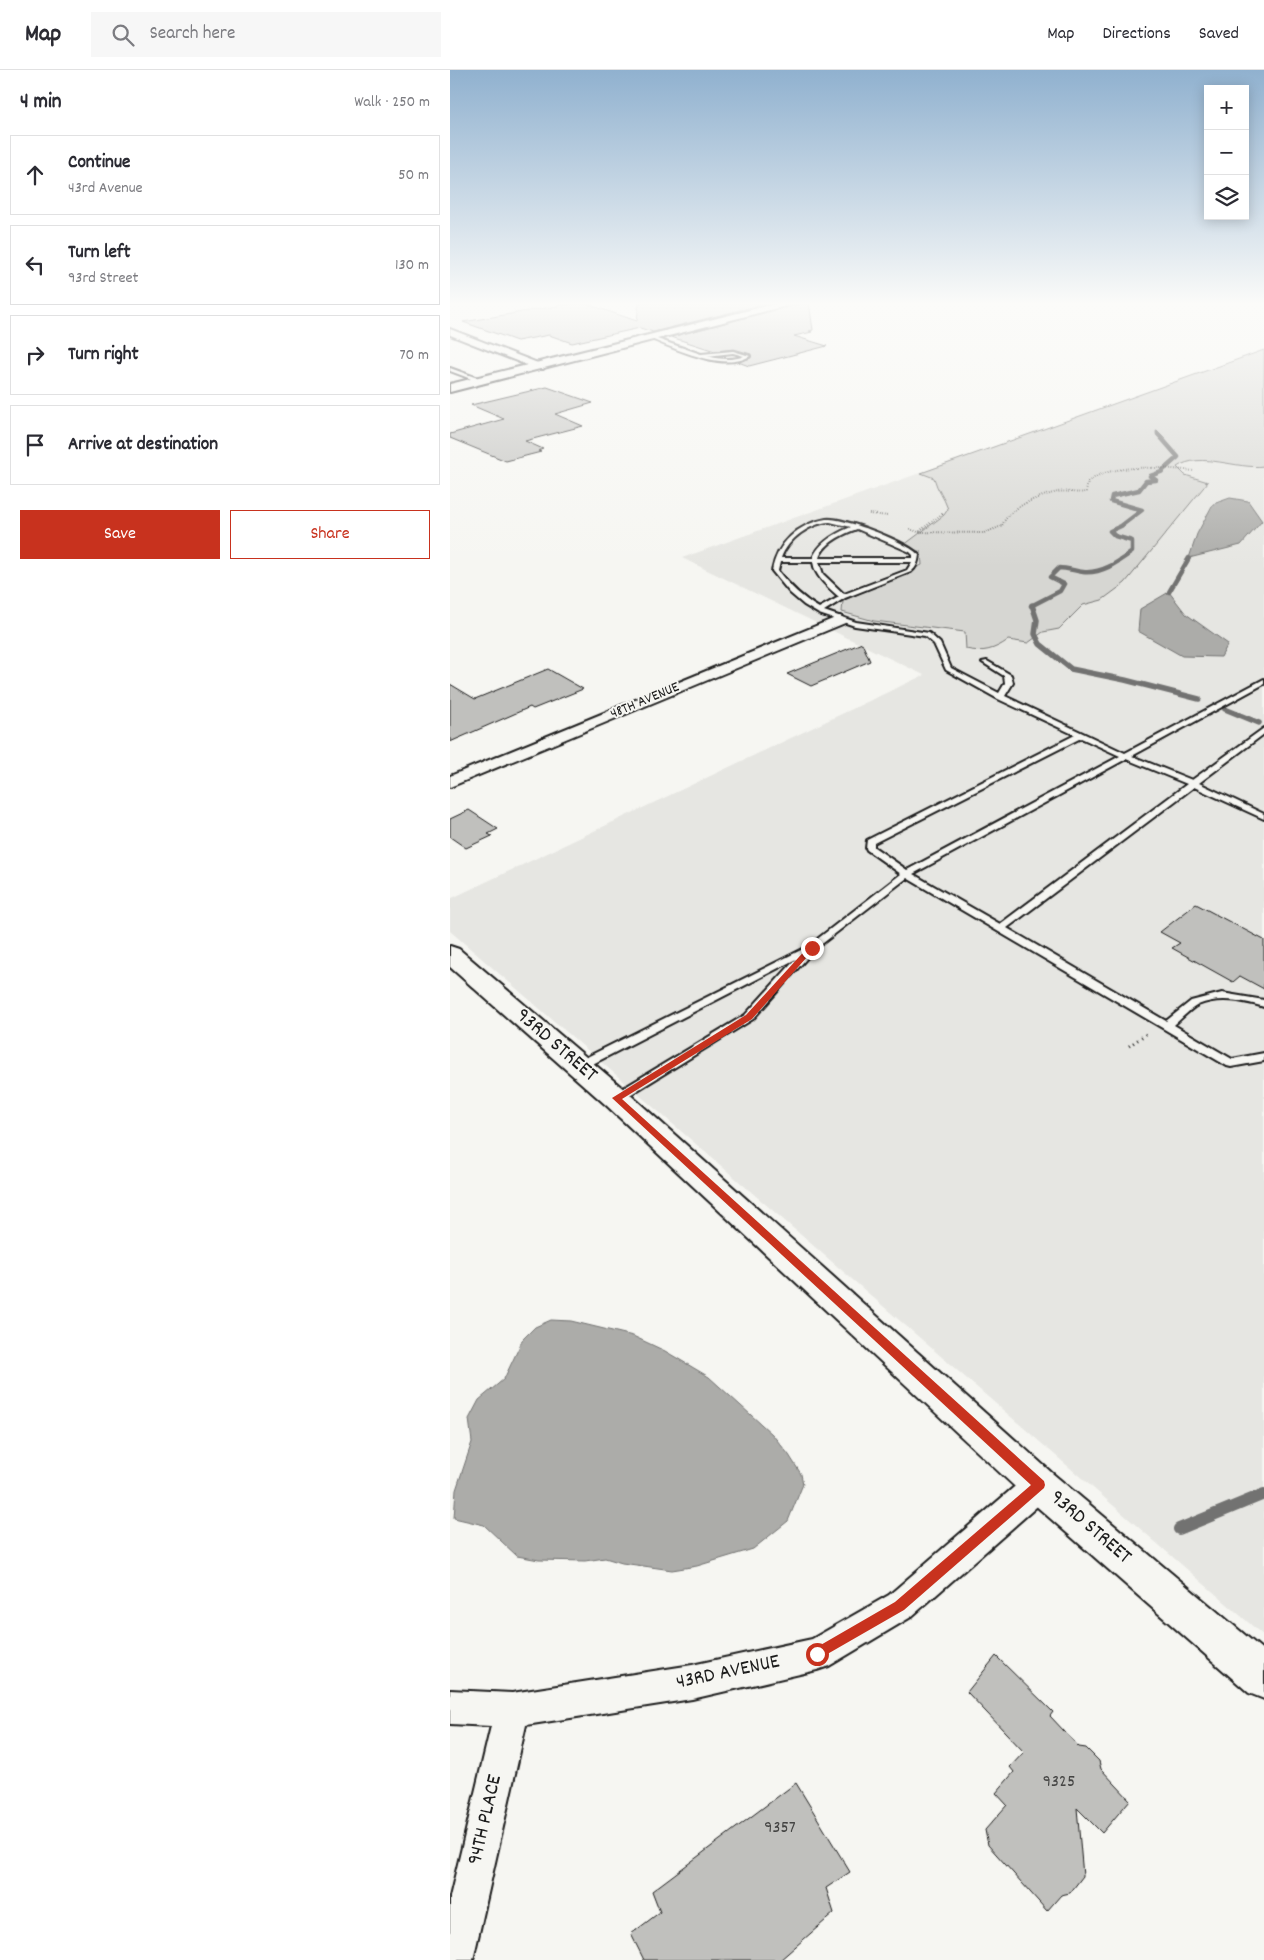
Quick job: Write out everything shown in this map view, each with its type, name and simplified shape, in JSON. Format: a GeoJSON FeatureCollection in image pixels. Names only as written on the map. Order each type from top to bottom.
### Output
{"type":"FeatureCollection","features":[{"type":"Feature","properties":{"kind":"street","name":"48TH AVENUE"},"geometry":{"type":"LineString","coordinates":[[450,782],[840,620]]}},
{"type":"Feature","properties":{"kind":"street","name":"93RD STREET"},"geometry":{"type":"LineString","coordinates":[[450,954],[616,1098],[1040,1485],[1264,1678]]}},
{"type":"Feature","properties":{"kind":"street","name":"43RD AVENUE"},"geometry":{"type":"LineString","coordinates":[[450,1707],[512,1710],[692,1682],[817,1654],[900,1606],[1040,1485]]}},
{"type":"Feature","properties":{"kind":"street","name":"94TH PLACE"},"geometry":{"type":"LineString","coordinates":[[454,1960],[512,1710]]}},
{"type":"Feature","properties":{"kind":"lane"},"geometry":{"type":"LineString","coordinates":[[820,610],[843,597],[909,572],[914,568],[916,560],[916,555],[912,551],[841,521],[828,520],[804,529],[790,540],[778,554],[775,571],[792,592],[820,610],[840,620],[927,634],[937,643],[948,669],[1000,697],[1080,735],[1194,784],[1264,817]]}},
{"type":"Feature","properties":{"kind":"lane"},"geometry":{"type":"LineString","coordinates":[[843,597],[817,569],[817,560],[824,545],[837,535],[856,527]]}},
{"type":"Feature","properties":{"kind":"lane"},"geometry":{"type":"LineString","coordinates":[[777,560],[916,560]]}},
{"type":"Feature","properties":{"kind":"lane"},"geometry":{"type":"LineString","coordinates":[[985,662],[1007,674],[1009,684],[1000,697]]}},
{"type":"Feature","properties":{"kind":"lane"},"geometry":{"type":"LineString","coordinates":[[616,1098],[749,1017],[812,948],[907,874],[1264,681]]}},
{"type":"Feature","properties":{"kind":"lane"},"geometry":{"type":"LineString","coordinates":[[1000,929],[1264,730]]}},
{"type":"Feature","properties":{"kind":"lane"},"geometry":{"type":"LineString","coordinates":[[1080,735],[870,842],[870,848],[907,874],[1231,1063],[1264,1057]]}},
{"type":"Feature","properties":{"kind":"lane"},"geometry":{"type":"LineString","coordinates":[[579,1066],[812,948]]}},
{"type":"Feature","properties":{"kind":"lane"},"geometry":{"type":"LineString","coordinates":[[1166,1026],[1194,1003],[1222,996],[1264,1004]]}},
{"type":"Feature","properties":{"kind":"path"},"geometry":{"type":"LineString","coordinates":[[910,529],[918,532],[965,534],[995,530],[1002,526],[1006,517],[1020,505],[1060,491],[1076,494],[1086,492],[1086,484],[1090,479],[1108,472],[1153,469],[1194,471]]}},
{"type":"Feature","properties":{"kind":"path"},"geometry":{"type":"LineString","coordinates":[[898,545],[942,514],[942,511]]}},
{"type":"Feature","properties":{"kind":"shaded area"},"geometry":{"type":"Polygon","coordinates":[[[1152,390],[1264,390],[1264,1636],[450,931],[450,899],[924,675],[682,558],[1152,390]]]}},
{"type":"Feature","properties":{"kind":"shaded area"},"geometry":{"type":"Polygon","coordinates":[[[1152,390],[1264,390],[1264,466],[1253,467],[1197,461],[1177,467],[1185,475],[1208,482],[1125,583],[1102,600],[1083,605],[1059,629],[1043,632],[1028,643],[1008,640],[983,651],[966,649],[965,632],[874,621],[842,612],[843,601],[922,565],[921,552],[904,545],[944,515],[948,509],[934,478],[921,473],[1152,390]]]}},
{"type":"Feature","properties":{"kind":"shaded area"},"geometry":{"type":"Polygon","coordinates":[[[1230,498],[1248,501],[1262,521],[1241,545],[1189,558],[1197,534],[1213,504],[1230,498]]]}},
{"type":"Feature","properties":{"kind":"shaded area"},"geometry":{"type":"Polygon","coordinates":[[[1169,592],[1186,614],[1228,644],[1221,657],[1182,656],[1138,631],[1140,609],[1169,592]]]}},
{"type":"Feature","properties":{"kind":"shaded area"},"geometry":{"type":"Polygon","coordinates":[[[551,1320],[571,1321],[633,1336],[665,1351],[709,1377],[772,1434],[801,1474],[803,1484],[788,1521],[753,1549],[697,1566],[672,1570],[622,1563],[605,1558],[585,1561],[539,1560],[517,1556],[484,1525],[454,1518],[456,1490],[472,1442],[469,1419],[479,1400],[504,1379],[523,1339],[535,1327],[551,1320]]]}},
{"type":"Feature","properties":{"kind":"building"},"geometry":{"type":"Polygon","coordinates":[[[533,390],[556,390],[593,403],[555,414],[583,426],[525,441],[543,449],[538,451],[541,452],[506,461],[450,438],[450,434],[504,419],[471,405],[533,390]]]}},
{"type":"Feature","properties":{"kind":"building"},"geometry":{"type":"Polygon","coordinates":[[[862,643],[870,661],[811,686],[787,674],[862,643]]]}},
{"type":"Feature","properties":{"kind":"building"},"geometry":{"type":"Polygon","coordinates":[[[548,669],[583,689],[533,709],[530,707],[450,742],[450,684],[475,699],[548,669]]]}},
{"type":"Feature","properties":{"kind":"building"},"geometry":{"type":"Polygon","coordinates":[[[469,810],[498,829],[488,834],[492,836],[466,848],[450,837],[450,819],[469,810]]]}},
{"type":"Feature","properties":{"kind":"building"},"geometry":{"type":"Polygon","coordinates":[[[1196,904],[1264,940],[1264,989],[1240,976],[1233,982],[1172,948],[1180,943],[1160,932],[1196,904]]]}},
{"type":"Feature","properties":{"kind":"building"},"geometry":{"type":"Polygon","coordinates":[[[996,1656],[1053,1712],[1050,1716],[1079,1747],[1086,1748],[1099,1761],[1101,1769],[1130,1800],[1102,1833],[1077,1808],[1083,1876],[1070,1893],[1061,1895],[1047,1911],[988,1845],[985,1830],[1007,1805],[996,1793],[1014,1772],[1010,1767],[1024,1752],[967,1692],[996,1656]]]}},
{"type":"Feature","properties":{"kind":"building"},"geometry":{"type":"Polygon","coordinates":[[[796,1783],[850,1872],[826,1888],[834,1913],[780,1960],[644,1960],[631,1934],[660,1912],[652,1891],[796,1783]]]}},
{"type":"Feature","properties":{"kind":"waterway"},"geometry":{"type":"LineString","coordinates":[[1032,605],[1060,591],[1064,584],[1050,577],[1059,568],[1083,572],[1097,571],[1121,560],[1132,552],[1132,541],[1115,536],[1110,531],[1121,526],[1142,510],[1111,501],[1112,496],[1139,490],[1146,481],[1156,480],[1150,476],[1161,472],[1178,457],[1158,434]]}},
{"type":"Feature","properties":{"kind":"waterway"},"geometry":{"type":"LineString","coordinates":[[1169,592],[1189,558]]}},
{"type":"Feature","properties":{"kind":"waterway"},"geometry":{"type":"LineString","coordinates":[[1032,605],[1037,620],[1035,634],[1040,644],[1071,669],[1125,680],[1199,699]]}},
{"type":"Feature","properties":{"kind":"waterway"},"geometry":{"type":"LineString","coordinates":[[1225,709],[1259,723]]}},
{"type":"Feature","properties":{"kind":"waterway"},"geometry":{"type":"LineString","coordinates":[[1179,1529],[1264,1494]]}},
{"type":"Feature","properties":{"kind":"route"},"geometry":{"type":"LineString","coordinates":[[812,948],[749,1017],[616,1098],[1040,1485],[900,1606],[817,1654]]}}]}
